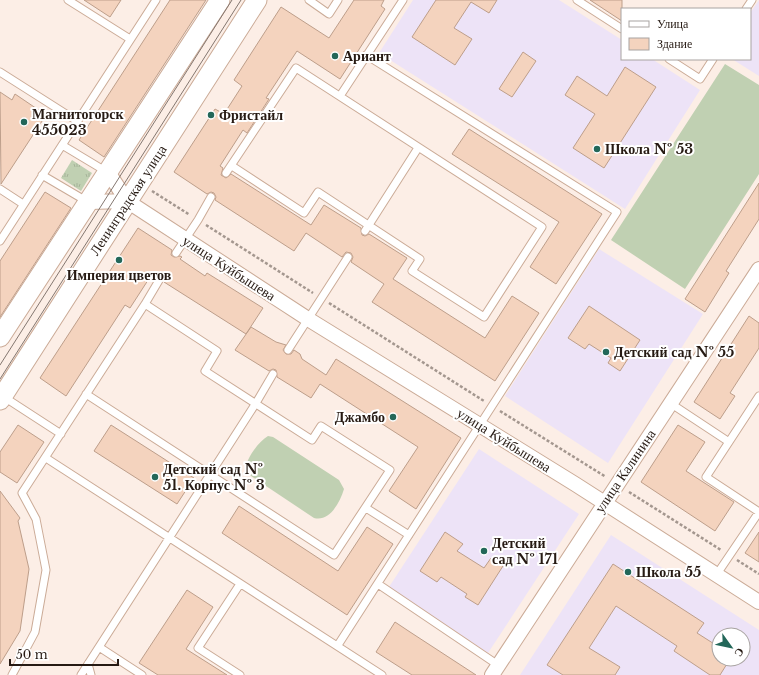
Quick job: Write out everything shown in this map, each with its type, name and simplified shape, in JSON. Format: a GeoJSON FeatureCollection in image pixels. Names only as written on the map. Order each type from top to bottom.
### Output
{"type":"FeatureCollection","features":[{"type":"Feature","properties":{"kind":"main road"},"geometry":{"type":"LineString","coordinates":[[0,337],[220,0]]}},
{"type":"Feature","properties":{"kind":"main road","name":"Ленинградская улица"},"geometry":{"type":"LineString","coordinates":[[1,398],[257,0]]}},
{"type":"Feature","properties":{"kind":"street","name":"улица Куйбышева"},"geometry":{"type":"LineString","coordinates":[[108,172],[127,201],[308,319],[480,425],[759,602]]}},
{"type":"Feature","properties":{"kind":"street"},"geometry":{"type":"LineString","coordinates":[[88,202],[127,201]]}},
{"type":"Feature","properties":{"kind":"street","name":"улица Калинина"},"geometry":{"type":"LineString","coordinates":[[495,670],[759,269]]}},
{"type":"Feature","properties":{"kind":"lane"},"geometry":{"type":"LineString","coordinates":[[68,0],[130,40]]}},
{"type":"Feature","properties":{"kind":"lane"},"geometry":{"type":"LineString","coordinates":[[0,241],[156,0]]}},
{"type":"Feature","properties":{"kind":"lane"},"geometry":{"type":"LineString","coordinates":[[309,0],[329,14],[338,0]]}},
{"type":"Feature","properties":{"kind":"lane"},"geometry":{"type":"LineString","coordinates":[[340,96],[402,0]]}},
{"type":"Feature","properties":{"kind":"lane"},"geometry":{"type":"LineString","coordinates":[[577,0],[621,28]]}},
{"type":"Feature","properties":{"kind":"lane"},"geometry":{"type":"LineString","coordinates":[[338,645],[617,212],[366,55]]}},
{"type":"Feature","properties":{"kind":"lane"},"geometry":{"type":"LineString","coordinates":[[671,60],[700,79],[712,60]]}},
{"type":"Feature","properties":{"kind":"lane"},"geometry":{"type":"LineString","coordinates":[[226,173],[296,68],[542,227],[484,317],[412,271],[420,259],[367,228],[318,192],[304,213],[232,166]]}},
{"type":"Feature","properties":{"kind":"lane"},"geometry":{"type":"LineString","coordinates":[[0,72],[77,121]]}},
{"type":"Feature","properties":{"kind":"lane"},"geometry":{"type":"LineString","coordinates":[[62,145],[108,172]]}},
{"type":"Feature","properties":{"kind":"lane"},"geometry":{"type":"LineString","coordinates":[[367,228],[418,148]]}},
{"type":"Feature","properties":{"kind":"lane"},"geometry":{"type":"LineString","coordinates":[[42,175],[88,202]]}},
{"type":"Feature","properties":{"kind":"lane"},"geometry":{"type":"LineString","coordinates":[[0,189],[24,204]]}},
{"type":"Feature","properties":{"kind":"lane"},"geometry":{"type":"LineString","coordinates":[[176,253],[211,197]]}},
{"type":"Feature","properties":{"kind":"lane"},"geometry":{"type":"LineString","coordinates":[[288,350],[348,257]]}},
{"type":"Feature","properties":{"kind":"lane"},"geometry":{"type":"LineString","coordinates":[[12,675],[36,632],[46,570],[36,519],[22,493],[46,458],[161,277]]}},
{"type":"Feature","properties":{"kind":"lane"},"geometry":{"type":"LineString","coordinates":[[86,394],[334,555],[366,508],[390,470],[321,426],[312,440],[205,371],[217,351],[145,304]]}},
{"type":"Feature","properties":{"kind":"lane"},"geometry":{"type":"LineString","coordinates":[[81,675],[256,403],[273,374]]}},
{"type":"Feature","properties":{"kind":"lane"},"geometry":{"type":"LineString","coordinates":[[717,574],[759,512],[706,477],[759,396]]}},
{"type":"Feature","properties":{"kind":"lane"},"geometry":{"type":"LineString","coordinates":[[1,398],[61,434]]}},
{"type":"Feature","properties":{"kind":"lane"},"geometry":{"type":"LineString","coordinates":[[670,403],[729,442]]}},
{"type":"Feature","properties":{"kind":"lane"},"geometry":{"type":"LineString","coordinates":[[46,458],[240,584],[338,645],[382,675]]}},
{"type":"Feature","properties":{"kind":"lane"},"geometry":{"type":"LineString","coordinates":[[366,508],[410,535]]}},
{"type":"Feature","properties":{"kind":"lane"},"geometry":{"type":"LineString","coordinates":[[240,584],[198,648],[240,675]]}},
{"type":"Feature","properties":{"kind":"lane"},"geometry":{"type":"LineString","coordinates":[[378,584],[495,670]]}},
{"type":"Feature","properties":{"kind":"lane"},"geometry":{"type":"LineString","coordinates":[[99,647],[142,675]]}},
{"type":"Feature","properties":{"kind":"lane"},"geometry":{"type":"LineString","coordinates":[[88,664],[92,675]]}},
{"type":"Feature","properties":{"kind":"path"},"geometry":{"type":"LineString","coordinates":[[139,183],[609,479]]}},
{"type":"Feature","properties":{"kind":"path"},"geometry":{"type":"LineString","coordinates":[[627,491],[759,574]]}},
{"type":"Feature","properties":{"kind":"shaded area","name":"Школа № 53"},"geometry":{"type":"Polygon","coordinates":[[[413,0],[559,0],[621,39],[621,60],[654,60],[700,90],[625,209],[379,53],[413,0]]]}},
{"type":"Feature","properties":{"kind":"shaded area"},"geometry":{"type":"Polygon","coordinates":[[[759,0],[759,76],[734,60],[751,60],[751,12],[759,0]]]}},
{"type":"Feature","properties":{"kind":"shaded area","name":"Детский сад № 55"},"geometry":{"type":"Polygon","coordinates":[[[599,249],[703,314],[608,463],[505,396],[599,249]]]}},
{"type":"Feature","properties":{"kind":"shaded area","name":"Детский сад № 171"},"geometry":{"type":"Polygon","coordinates":[[[479,449],[579,514],[488,653],[389,587],[479,449]]]}},
{"type":"Feature","properties":{"kind":"shaded area","name":"Школа 55"},"geometry":{"type":"Polygon","coordinates":[[[611,535],[759,630],[759,675],[520,675],[611,535]]]}},
{"type":"Feature","properties":{"kind":"green space"},"geometry":{"type":"Polygon","coordinates":[[[725,64],[759,85],[759,174],[685,289],[611,240],[725,64]]]}},
{"type":"Feature","properties":{"kind":"green space"},"geometry":{"type":"Polygon","coordinates":[[[72,160],[92,173],[81,191],[61,178],[72,160]]]}},
{"type":"Feature","properties":{"kind":"green space"},"geometry":{"type":"Polygon","coordinates":[[[268,436],[273,437],[339,480],[344,489],[334,510],[325,517],[314,518],[245,472],[247,462],[253,452],[260,442],[268,436]]]}},
{"type":"Feature","properties":{"kind":"building"},"geometry":{"type":"Polygon","coordinates":[[[84,0],[121,0],[110,17],[84,0]]]}},
{"type":"Feature","properties":{"kind":"building"},"geometry":{"type":"Polygon","coordinates":[[[170,0],[206,0],[104,157],[79,140],[170,0]]]}},
{"type":"Feature","properties":{"kind":"building"},"geometry":{"type":"Polygon","coordinates":[[[354,0],[384,0],[381,6],[385,9],[340,79],[297,51],[266,98],[269,99],[247,133],[243,130],[220,166],[223,168],[221,175],[226,178],[231,174],[311,225],[324,205],[361,228],[362,235],[365,236],[369,234],[407,258],[393,279],[485,338],[512,296],[539,313],[495,381],[372,302],[384,284],[351,262],[353,257],[351,253],[346,252],[342,257],[306,233],[294,251],[215,200],[216,197],[214,193],[211,192],[207,194],[174,172],[215,109],[224,114],[242,86],[234,80],[281,7],[329,38],[354,0]]]}},
{"type":"Feature","properties":{"kind":"building"},"geometry":{"type":"Polygon","coordinates":[[[436,0],[497,0],[489,13],[471,2],[454,28],[472,39],[455,65],[412,37],[436,0]]]}},
{"type":"Feature","properties":{"kind":"building"},"geometry":{"type":"Polygon","coordinates":[[[590,0],[622,0],[621,20],[590,0]]]}},
{"type":"Feature","properties":{"kind":"building"},"geometry":{"type":"Polygon","coordinates":[[[523,52],[536,61],[512,97],[499,89],[523,52]]]}},
{"type":"Feature","properties":{"kind":"building"},"geometry":{"type":"Polygon","coordinates":[[[625,67],[656,87],[604,168],[573,148],[595,114],[565,95],[577,76],[607,96],[625,67]]]}},
{"type":"Feature","properties":{"kind":"building"},"geometry":{"type":"Polygon","coordinates":[[[0,92],[12,100],[15,94],[46,115],[1,184],[0,92]]]}},
{"type":"Feature","properties":{"kind":"building"},"geometry":{"type":"Polygon","coordinates":[[[469,129],[602,214],[556,284],[530,267],[559,222],[452,154],[469,129]]]}},
{"type":"Feature","properties":{"kind":"building"},"geometry":{"type":"Polygon","coordinates":[[[759,183],[759,219],[726,271],[729,273],[705,312],[685,299],[759,183]]]}},
{"type":"Feature","properties":{"kind":"building"},"geometry":{"type":"Polygon","coordinates":[[[45,192],[71,208],[0,317],[0,261],[45,192]]]}},
{"type":"Feature","properties":{"kind":"building"},"geometry":{"type":"Polygon","coordinates":[[[138,228],[172,250],[171,255],[174,257],[182,257],[180,259],[205,276],[207,273],[263,308],[246,334],[164,282],[166,277],[164,273],[159,272],[156,276],[152,274],[130,308],[125,305],[66,396],[40,378],[138,228]]]}},
{"type":"Feature","properties":{"kind":"building"},"geometry":{"type":"Polygon","coordinates":[[[589,306],[640,340],[620,371],[608,363],[611,358],[589,344],[585,349],[568,338],[589,306]]]}},
{"type":"Feature","properties":{"kind":"building"},"geometry":{"type":"Polygon","coordinates":[[[749,316],[759,323],[759,348],[730,393],[735,396],[720,419],[694,402],[749,316]]]}},
{"type":"Feature","properties":{"kind":"building"},"geometry":{"type":"Polygon","coordinates":[[[251,327],[276,342],[286,345],[283,350],[286,354],[291,354],[294,350],[300,354],[302,359],[326,375],[336,359],[461,438],[416,509],[389,491],[418,447],[320,384],[311,398],[277,377],[276,370],[273,369],[269,371],[235,350],[251,327]]]}},
{"type":"Feature","properties":{"kind":"building"},"geometry":{"type":"Polygon","coordinates":[[[18,425],[44,442],[17,483],[0,472],[0,452],[18,425]]]}},
{"type":"Feature","properties":{"kind":"building"},"geometry":{"type":"Polygon","coordinates":[[[111,425],[194,478],[177,504],[94,451],[111,425]]]}},
{"type":"Feature","properties":{"kind":"building"},"geometry":{"type":"Polygon","coordinates":[[[678,425],[705,442],[686,471],[734,502],[715,531],[641,482],[678,425]]]}},
{"type":"Feature","properties":{"kind":"building"},"geometry":{"type":"Polygon","coordinates":[[[0,491],[20,518],[18,521],[29,569],[20,631],[0,664],[0,491]]]}},
{"type":"Feature","properties":{"kind":"building"},"geometry":{"type":"Polygon","coordinates":[[[239,506],[338,571],[367,527],[393,544],[347,615],[222,533],[239,506]]]}},
{"type":"Feature","properties":{"kind":"building"},"geometry":{"type":"Polygon","coordinates":[[[445,532],[463,544],[457,551],[484,568],[491,558],[503,566],[478,605],[465,597],[467,594],[441,577],[437,582],[420,571],[445,532]]]}},
{"type":"Feature","properties":{"kind":"building"},"geometry":{"type":"Polygon","coordinates":[[[759,532],[759,562],[745,553],[759,532]]]}},
{"type":"Feature","properties":{"kind":"building"},"geometry":{"type":"Polygon","coordinates":[[[613,564],[704,623],[697,633],[711,642],[711,667],[725,667],[720,675],[710,675],[674,651],[677,646],[616,606],[589,648],[620,667],[615,675],[563,675],[547,665],[613,564]]]}},
{"type":"Feature","properties":{"kind":"building"},"geometry":{"type":"Polygon","coordinates":[[[187,590],[213,607],[186,649],[227,675],[158,675],[139,663],[187,590]]]}},
{"type":"Feature","properties":{"kind":"building"},"geometry":{"type":"Polygon","coordinates":[[[395,622],[476,675],[412,675],[376,652],[395,622]]]}},
{"type":"Feature","properties":{"kind":"tram line"},"geometry":{"type":"LineString","coordinates":[[0,365],[232,0]]}},
{"type":"Feature","properties":{"kind":"tram line"},"geometry":{"type":"LineString","coordinates":[[0,379],[241,0]]}},
{"type":"Feature","properties":{"kind":"place","name":"Ариант"},"geometry":{"type":"Point","coordinates":[335,56]}},
{"type":"Feature","properties":{"kind":"place","name":"Фристайл"},"geometry":{"type":"Point","coordinates":[211,115]}},
{"type":"Feature","properties":{"kind":"place","name":"Магнитогорск 455023"},"geometry":{"type":"Point","coordinates":[24,122]}},
{"type":"Feature","properties":{"kind":"place","name":"Школа № 53"},"geometry":{"type":"Point","coordinates":[597,149]}},
{"type":"Feature","properties":{"kind":"place","name":"Империя цветов"},"geometry":{"type":"Point","coordinates":[119,260]}},
{"type":"Feature","properties":{"kind":"place","name":"Детский сад № 55"},"geometry":{"type":"Point","coordinates":[606,352]}},
{"type":"Feature","properties":{"kind":"place","name":"Джамбо"},"geometry":{"type":"Point","coordinates":[393,417]}},
{"type":"Feature","properties":{"kind":"place","name":"Детский сад № 51. Корпус № 3"},"geometry":{"type":"Point","coordinates":[155,477]}},
{"type":"Feature","properties":{"kind":"place","name":"Детский сад № 171"},"geometry":{"type":"Point","coordinates":[484,551]}},
{"type":"Feature","properties":{"kind":"place","name":"Школа 55"},"geometry":{"type":"Point","coordinates":[628,572]}}]}
